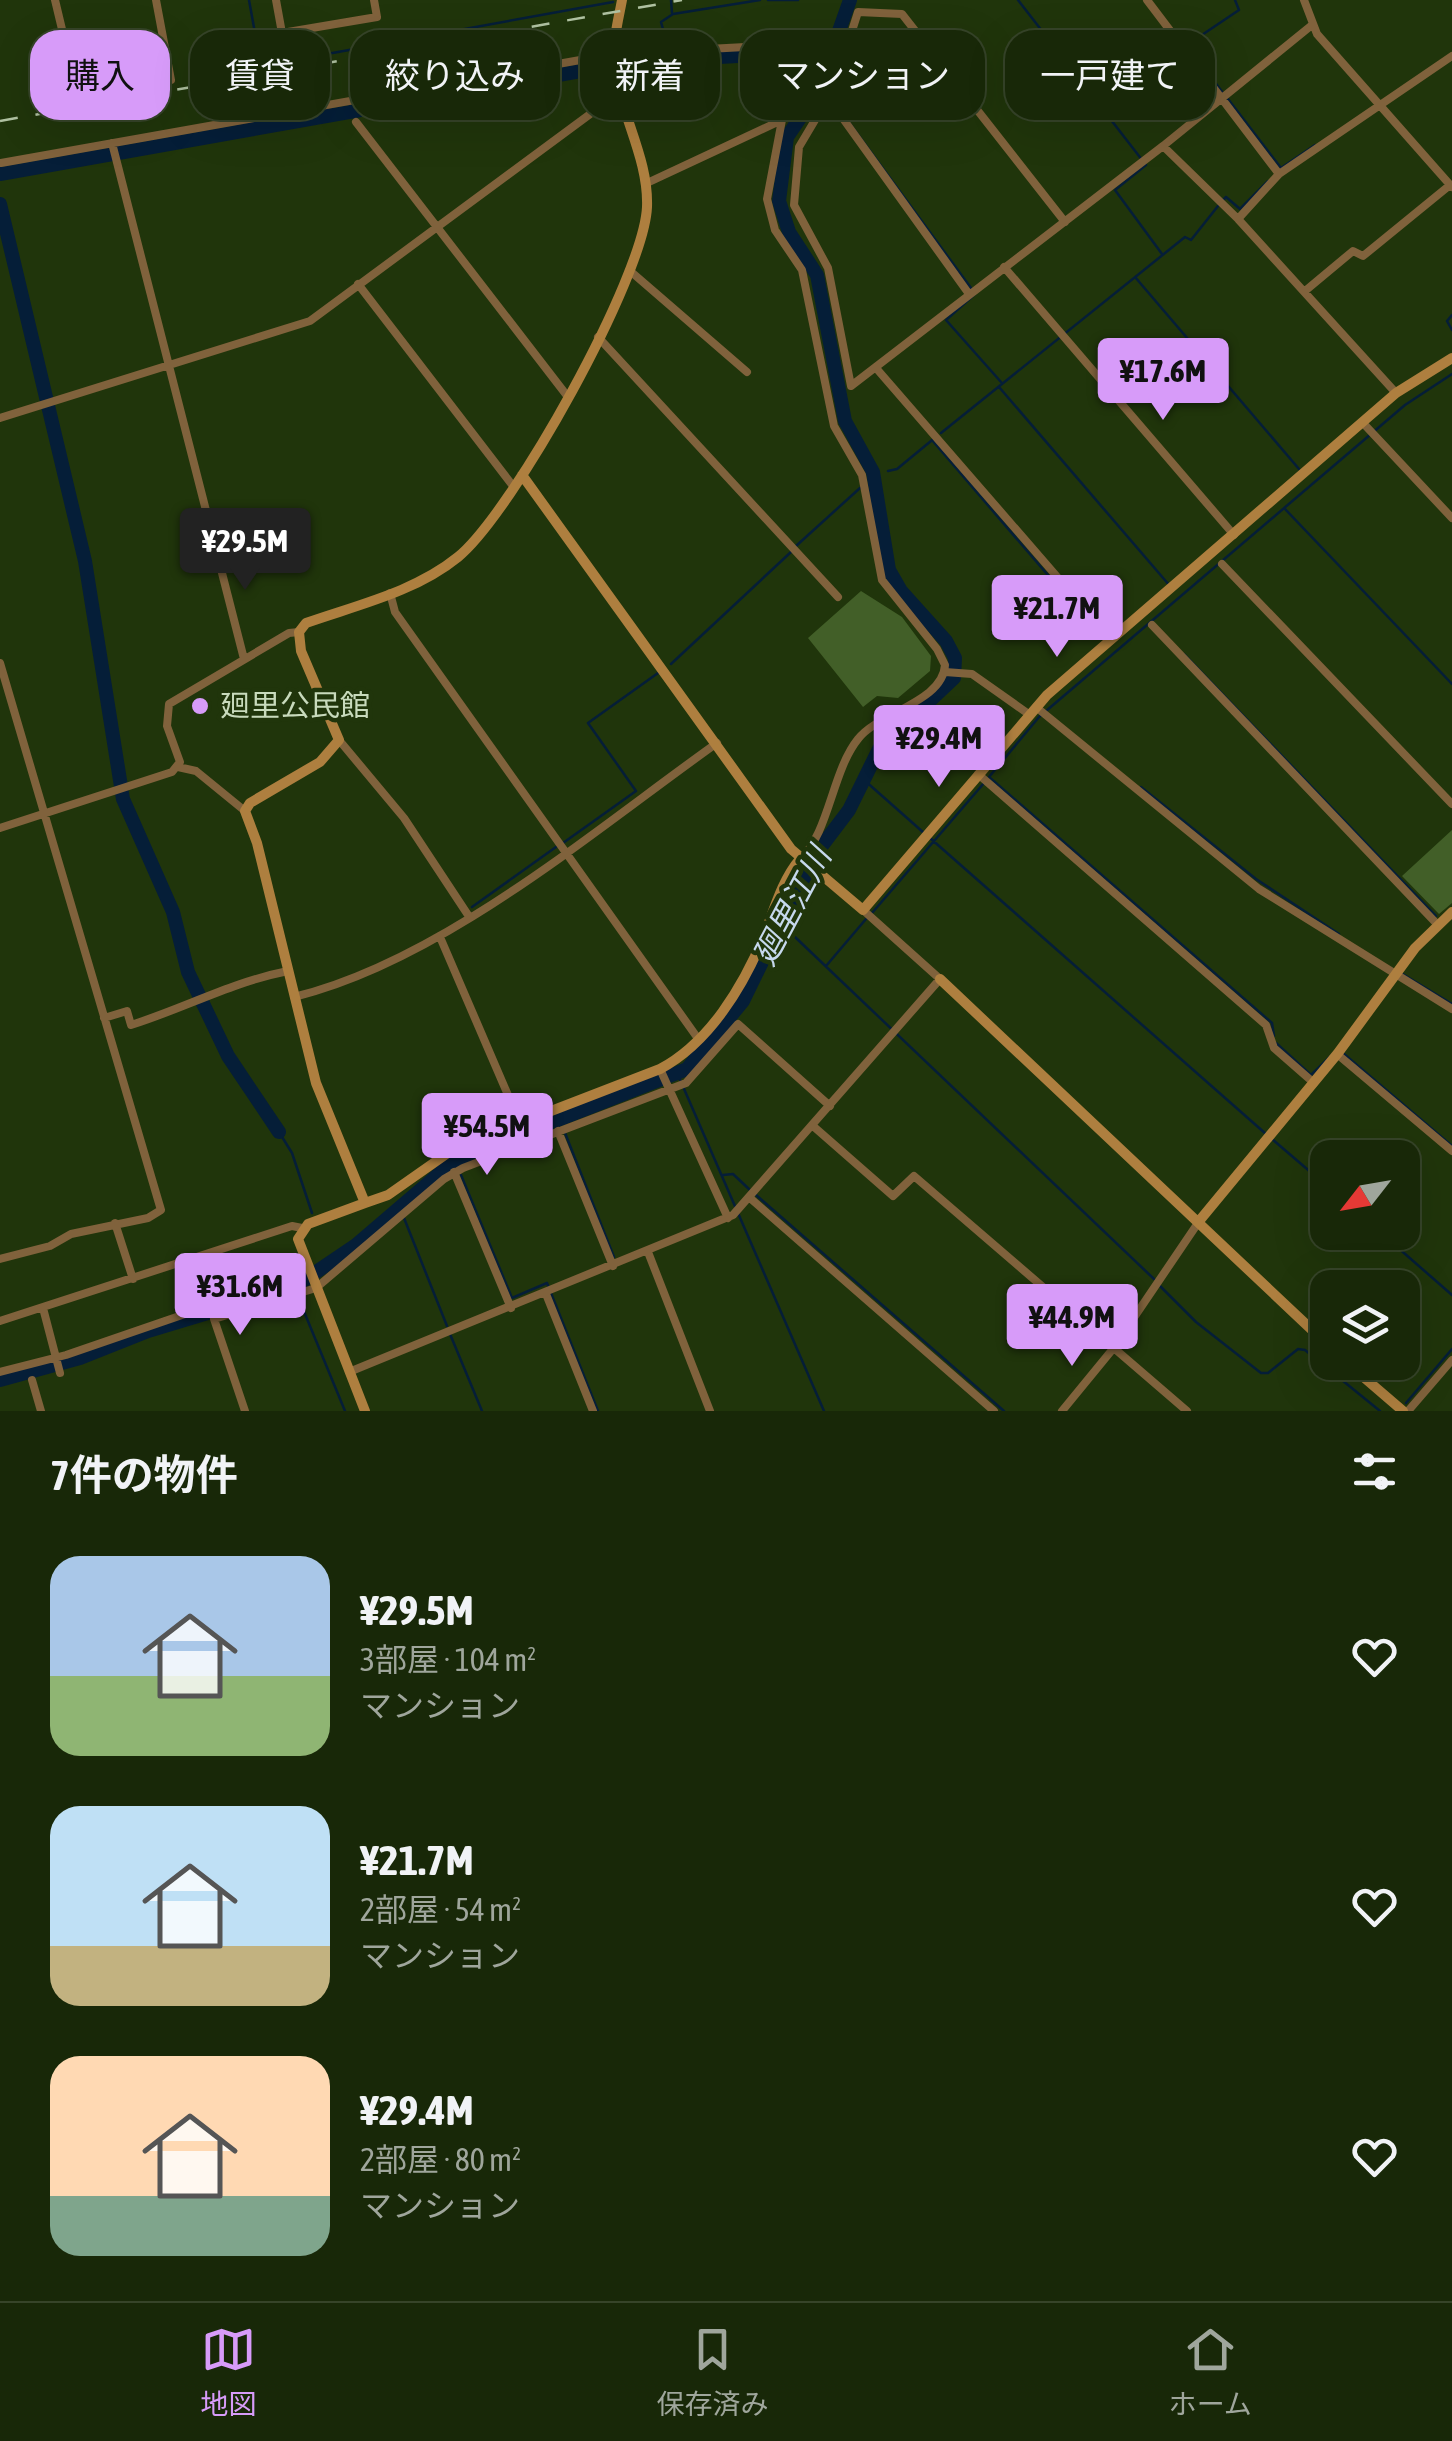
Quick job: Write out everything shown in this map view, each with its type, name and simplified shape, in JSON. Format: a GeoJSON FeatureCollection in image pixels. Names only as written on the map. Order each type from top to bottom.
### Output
{"type":"FeatureCollection","features":[{"type":"Feature","properties":{"kind":"street"},"geometry":{"type":"LineString","coordinates":[[55,0],[78,96],[171,80],[156,0]]}},
{"type":"Feature","properties":{"kind":"street"},"geometry":{"type":"LineString","coordinates":[[276,0],[282,33],[376,17],[374,0]]}},
{"type":"Feature","properties":{"kind":"street"},"geometry":{"type":"LineString","coordinates":[[618,30],[622,0]]}},
{"type":"Feature","properties":{"kind":"street"},"geometry":{"type":"LineString","coordinates":[[1147,0],[1224,96],[1277,172]]}},
{"type":"Feature","properties":{"kind":"street"},"geometry":{"type":"LineString","coordinates":[[1304,0],[1312,25],[1451,186],[1363,256],[1353,251],[1305,291]]}},
{"type":"Feature","properties":{"kind":"street"},"geometry":{"type":"LineString","coordinates":[[852,30],[858,12],[902,14],[915,30]]}},
{"type":"Feature","properties":{"kind":"street"},"geometry":{"type":"LineString","coordinates":[[815,120],[799,147],[794,206],[828,268],[850,386],[1163,146],[1312,25]]}},
{"type":"Feature","properties":{"kind":"street"},"geometry":{"type":"LineString","coordinates":[[1238,219],[1277,172],[1452,56]]}},
{"type":"Feature","properties":{"kind":"street"},"geometry":{"type":"LineString","coordinates":[[1,163],[580,60]]}},
{"type":"Feature","properties":{"kind":"street"},"geometry":{"type":"LineString","coordinates":[[0,418],[310,320],[581,120]]}},
{"type":"Feature","properties":{"kind":"street"},"geometry":{"type":"LineString","coordinates":[[178,767],[179,753],[165,714],[169,704],[244,659],[299,632],[306,624],[416,584],[462,554],[522,475],[568,398],[598,337],[629,270],[647,213],[647,183],[628,120]]}},
{"type":"Feature","properties":{"kind":"street"},"geometry":{"type":"LineString","coordinates":[[647,183],[782,120]]}},
{"type":"Feature","properties":{"kind":"street"},"geometry":{"type":"LineString","coordinates":[[782,120],[770,170],[774,230],[802,270],[834,426],[864,488],[882,580],[937,649],[945,672]]}},
{"type":"Feature","properties":{"kind":"street"},"geometry":{"type":"LineString","coordinates":[[845,120],[972,292]]}},
{"type":"Feature","properties":{"kind":"street"},"geometry":{"type":"LineString","coordinates":[[985,120],[1065,222]]}},
{"type":"Feature","properties":{"kind":"street"},"geometry":{"type":"LineString","coordinates":[[356,122],[568,398]]}},
{"type":"Feature","properties":{"kind":"street"},"geometry":{"type":"LineString","coordinates":[[112,143],[244,659]]}},
{"type":"Feature","properties":{"kind":"street"},"geometry":{"type":"LineString","coordinates":[[1163,146],[1238,219],[1396,394]]}},
{"type":"Feature","properties":{"kind":"street"},"geometry":{"type":"LineString","coordinates":[[1004,267],[1234,535]]}},
{"type":"Feature","properties":{"kind":"street"},"geometry":{"type":"LineString","coordinates":[[629,270],[747,372]]}},
{"type":"Feature","properties":{"kind":"street"},"geometry":{"type":"LineString","coordinates":[[358,284],[513,486]]}},
{"type":"Feature","properties":{"kind":"street"},"geometry":{"type":"LineString","coordinates":[[598,337],[838,597]]}},
{"type":"Feature","properties":{"kind":"street"},"geometry":{"type":"LineString","coordinates":[[867,914],[926,835],[1111,639],[1234,535],[1370,431],[1396,394],[1452,358]]}},
{"type":"Feature","properties":{"kind":"street"},"geometry":{"type":"LineString","coordinates":[[876,368],[1111,639]]}},
{"type":"Feature","properties":{"kind":"street"},"geometry":{"type":"LineString","coordinates":[[1370,431],[1452,518]]}},
{"type":"Feature","properties":{"kind":"street"},"geometry":{"type":"LineString","coordinates":[[522,475],[802,860],[940,979],[1310,1327]]}},
{"type":"Feature","properties":{"kind":"street"},"geometry":{"type":"LineString","coordinates":[[1222,564],[1452,804]]}},
{"type":"Feature","properties":{"kind":"street"},"geometry":{"type":"LineString","coordinates":[[390,593],[395,612],[699,1040]]}},
{"type":"Feature","properties":{"kind":"street"},"geometry":{"type":"LineString","coordinates":[[1152,625],[1437,924]]}},
{"type":"Feature","properties":{"kind":"street"},"geometry":{"type":"LineString","coordinates":[[299,632],[301,651],[340,740],[404,818],[470,918]]}},
{"type":"Feature","properties":{"kind":"street"},"geometry":{"type":"LineString","coordinates":[[0,664],[161,1210],[148,1218],[115,1223],[0,1259]]}},
{"type":"Feature","properties":{"kind":"street"},"geometry":{"type":"LineString","coordinates":[[945,672],[965,672],[1038,712],[1259,890],[1452,1009]]}},
{"type":"Feature","properties":{"kind":"street"},"geometry":{"type":"LineString","coordinates":[[0,1321],[292,1226],[302,1228],[388,1195],[455,1148],[661,1072],[699,1040],[750,966],[785,883],[818,832],[855,741],[880,718],[930,692],[945,672]]}},
{"type":"Feature","properties":{"kind":"street"},"geometry":{"type":"LineString","coordinates":[[245,812],[250,803],[320,762],[340,740]]}},
{"type":"Feature","properties":{"kind":"street"},"geometry":{"type":"LineString","coordinates":[[294,997],[362,977],[440,936],[470,918],[561,847],[718,743]]}},
{"type":"Feature","properties":{"kind":"street"},"geometry":{"type":"LineString","coordinates":[[0,828],[178,767],[196,771],[245,812],[316,1083],[365,1203]]}},
{"type":"Feature","properties":{"kind":"street"},"geometry":{"type":"LineString","coordinates":[[982,775],[1266,1026],[1274,1048],[1314,1083]]}},
{"type":"Feature","properties":{"kind":"street"},"geometry":{"type":"LineString","coordinates":[[1062,1411],[1112,1350],[1200,1220],[1339,1052],[1396,973],[1452,912]]}},
{"type":"Feature","properties":{"kind":"street"},"geometry":{"type":"LineString","coordinates":[[440,936],[520,1123]]}},
{"type":"Feature","properties":{"kind":"street"},"geometry":{"type":"LineString","coordinates":[[104,1018],[127,1012],[131,1024],[248,979],[288,972]]}},
{"type":"Feature","properties":{"kind":"street"},"geometry":{"type":"LineString","coordinates":[[350,1372],[734,1214],[940,979]]}},
{"type":"Feature","properties":{"kind":"street"},"geometry":{"type":"LineString","coordinates":[[245,1411],[214,1319],[316,1288],[454,1172],[683,1084],[738,1024],[830,1106]]}},
{"type":"Feature","properties":{"kind":"street"},"geometry":{"type":"LineString","coordinates":[[1339,1052],[1452,1151]]}},
{"type":"Feature","properties":{"kind":"street"},"geometry":{"type":"LineString","coordinates":[[661,1072],[734,1214]]}},
{"type":"Feature","properties":{"kind":"street"},"geometry":{"type":"LineString","coordinates":[[813,1126],[893,1196],[914,1176],[1187,1411]]}},
{"type":"Feature","properties":{"kind":"street"},"geometry":{"type":"LineString","coordinates":[[562,1129],[612,1266]]}},
{"type":"Feature","properties":{"kind":"street"},"geometry":{"type":"LineString","coordinates":[[454,1172],[512,1308]]}},
{"type":"Feature","properties":{"kind":"street"},"geometry":{"type":"LineString","coordinates":[[753,1194],[994,1411]]}},
{"type":"Feature","properties":{"kind":"street"},"geometry":{"type":"LineString","coordinates":[[115,1223],[133,1279]]}},
{"type":"Feature","properties":{"kind":"street"},"geometry":{"type":"LineString","coordinates":[[302,1228],[298,1238],[308,1268],[365,1411]]}},
{"type":"Feature","properties":{"kind":"street"},"geometry":{"type":"LineString","coordinates":[[648,1252],[710,1411]]}},
{"type":"Feature","properties":{"kind":"street"},"geometry":{"type":"LineString","coordinates":[[0,1372],[266,1286],[308,1268]]}},
{"type":"Feature","properties":{"kind":"street"},"geometry":{"type":"LineString","coordinates":[[549,1292],[593,1411]]}},
{"type":"Feature","properties":{"kind":"street"},"geometry":{"type":"LineString","coordinates":[[43,1308],[60,1373]]}},
{"type":"Feature","properties":{"kind":"street"},"geometry":{"type":"LineString","coordinates":[[1368,1380],[1406,1411],[1452,1360]]}},
{"type":"Feature","properties":{"kind":"street"},"geometry":{"type":"LineString","coordinates":[[32,1380],[40,1411]]}},
{"type":"Feature","properties":{"kind":"green space"},"geometry":{"type":"Polygon","coordinates":[[[861,591],[902,617],[931,656],[930,671],[898,698],[877,696],[863,707],[808,638],[861,591]]]}},
{"type":"Feature","properties":{"kind":"green space"},"geometry":{"type":"Polygon","coordinates":[[[1452,830],[1452,903],[1439,914],[1402,876],[1452,830]]]}},
{"type":"Feature","properties":{"kind":"waterway"},"geometry":{"type":"LineString","coordinates":[[249,0],[261,66],[613,2]]}},
{"type":"Feature","properties":{"kind":"waterway"},"geometry":{"type":"LineString","coordinates":[[671,0],[672,13]]}},
{"type":"Feature","properties":{"kind":"waterway"},"geometry":{"type":"LineString","coordinates":[[663,30],[661,22],[673,14],[760,0]]}},
{"type":"Feature","properties":{"kind":"waterway"},"geometry":{"type":"LineString","coordinates":[[768,0],[798,0]]}},
{"type":"Feature","properties":{"kind":"waterway","name":"廻里江川"},"geometry":{"type":"LineString","coordinates":[[0,1380],[80,1358],[148,1331],[294,1287],[356,1245],[454,1161],[687,1069],[743,1001],[794,896],[821,847],[849,810],[879,749],[954,678],[955,658],[946,641],[901,591],[889,570],[873,472],[845,421],[817,275],[789,232],[779,201],[787,137],[817,93],[850,0]]}},
{"type":"Feature","properties":{"kind":"waterway"},"geometry":{"type":"LineString","coordinates":[[1018,0],[1146,165],[1115,190],[1162,254]]}},
{"type":"Feature","properties":{"kind":"waterway"},"geometry":{"type":"LineString","coordinates":[[1223,93],[1187,45],[1239,10],[1235,0]]}},
{"type":"Feature","properties":{"kind":"waterway"},"geometry":{"type":"LineString","coordinates":[[0,174],[632,62],[740,56]]}},
{"type":"Feature","properties":{"kind":"waterway"},"geometry":{"type":"LineString","coordinates":[[1228,99],[1281,168]]}},
{"type":"Feature","properties":{"kind":"waterway"},"geometry":{"type":"LineString","coordinates":[[847,120],[971,288]]}},
{"type":"Feature","properties":{"kind":"waterway"},"geometry":{"type":"LineString","coordinates":[[1281,168],[1315,145]]}},
{"type":"Feature","properties":{"kind":"waterway"},"geometry":{"type":"LineString","coordinates":[[1223,200],[1226,197],[1240,209],[1268,181]]}},
{"type":"Feature","properties":{"kind":"waterway"},"geometry":{"type":"LineString","coordinates":[[0,204],[85,561],[123,799],[173,912],[188,972],[228,1056],[279,1132]]}},
{"type":"Feature","properties":{"kind":"waterway"},"geometry":{"type":"LineString","coordinates":[[941,433],[1185,237],[1191,240],[1218,206]]}},
{"type":"Feature","properties":{"kind":"waterway"},"geometry":{"type":"LineString","coordinates":[[1135,277],[1299,469]]}},
{"type":"Feature","properties":{"kind":"waterway"},"geometry":{"type":"LineString","coordinates":[[975,294],[946,320],[1001,382]]}},
{"type":"Feature","properties":{"kind":"waterway"},"geometry":{"type":"LineString","coordinates":[[1452,315],[1447,321],[1452,330]]}},
{"type":"Feature","properties":{"kind":"waterway"},"geometry":{"type":"LineString","coordinates":[[1274,1036],[1272,1023],[989,777],[1039,717],[1405,405],[1452,374]]}},
{"type":"Feature","properties":{"kind":"waterway"},"geometry":{"type":"LineString","coordinates":[[999,387],[1170,586]]}},
{"type":"Feature","properties":{"kind":"waterway"},"geometry":{"type":"LineString","coordinates":[[932,440],[1101,637]]}},
{"type":"Feature","properties":{"kind":"waterway"},"geometry":{"type":"LineString","coordinates":[[888,471],[897,469],[931,441]]}},
{"type":"Feature","properties":{"kind":"waterway"},"geometry":{"type":"LineString","coordinates":[[796,546],[860,488]]}},
{"type":"Feature","properties":{"kind":"waterway"},"geometry":{"type":"LineString","coordinates":[[1284,508],[1452,684]]}},
{"type":"Feature","properties":{"kind":"waterway"},"geometry":{"type":"LineString","coordinates":[[671,664],[791,552]]}},
{"type":"Feature","properties":{"kind":"waterway"},"geometry":{"type":"LineString","coordinates":[[1184,654],[1436,916]]}},
{"type":"Feature","properties":{"kind":"waterway"},"geometry":{"type":"LineString","coordinates":[[563,843],[636,791],[588,723],[658,673]]}},
{"type":"Feature","properties":{"kind":"waterway"},"geometry":{"type":"LineString","coordinates":[[917,716],[980,770]]}},
{"type":"Feature","properties":{"kind":"waterway"},"geometry":{"type":"LineString","coordinates":[[863,779],[924,833]]}},
{"type":"Feature","properties":{"kind":"waterway"},"geometry":{"type":"LineString","coordinates":[[872,913],[984,783]]}},
{"type":"Feature","properties":{"kind":"waterway"},"geometry":{"type":"LineString","coordinates":[[1141,787],[1256,879],[1339,934]]}},
{"type":"Feature","properties":{"kind":"waterway"},"geometry":{"type":"LineString","coordinates":[[930,838],[1266,1134]]}},
{"type":"Feature","properties":{"kind":"waterway"},"geometry":{"type":"LineString","coordinates":[[472,907],[556,847]]}},
{"type":"Feature","properties":{"kind":"waterway"},"geometry":{"type":"LineString","coordinates":[[826,966],[866,919]]}},
{"type":"Feature","properties":{"kind":"waterway"},"geometry":{"type":"LineString","coordinates":[[780,930],[795,937],[1154,1279]]}},
{"type":"Feature","properties":{"kind":"waterway"},"geometry":{"type":"LineString","coordinates":[[1401,973],[1452,1004]]}},
{"type":"Feature","properties":{"kind":"waterway"},"geometry":{"type":"LineString","coordinates":[[1276,1043],[1311,1075],[1338,1049]]}},
{"type":"Feature","properties":{"kind":"waterway"},"geometry":{"type":"LineString","coordinates":[[1344,1054],[1452,1146]]}},
{"type":"Feature","properties":{"kind":"waterway"},"geometry":{"type":"LineString","coordinates":[[678,1075],[824,1411]]}},
{"type":"Feature","properties":{"kind":"waterway"},"geometry":{"type":"LineString","coordinates":[[279,1132],[292,1153],[312,1213]]}},
{"type":"Feature","properties":{"kind":"waterway"},"geometry":{"type":"LineString","coordinates":[[565,1133],[614,1257]]}},
{"type":"Feature","properties":{"kind":"waterway"},"geometry":{"type":"LineString","coordinates":[[1272,1139],[1310,1172]]}},
{"type":"Feature","properties":{"kind":"waterway","name":"廻里江川"},"geometry":{"type":"LineString","coordinates":[[454,1161],[457,1165]]}},
{"type":"Feature","properties":{"kind":"waterway"},"geometry":{"type":"LineString","coordinates":[[723,1175],[733,1174],[750,1190]]}},
{"type":"Feature","properties":{"kind":"waterway"},"geometry":{"type":"LineString","coordinates":[[461,1175],[512,1298],[547,1283],[598,1411]]}},
{"type":"Feature","properties":{"kind":"waterway"},"geometry":{"type":"LineString","coordinates":[[756,1195],[1004,1411]]}},
{"type":"Feature","properties":{"kind":"waterway"},"geometry":{"type":"LineString","coordinates":[[404,1218],[447,1326]]}},
{"type":"Feature","properties":{"kind":"waterway"},"geometry":{"type":"LineString","coordinates":[[1401,1250],[1452,1295]]}},
{"type":"Feature","properties":{"kind":"waterway"},"geometry":{"type":"LineString","coordinates":[[1159,1285],[1196,1322],[1261,1373],[1268,1373],[1298,1349],[1305,1350],[1380,1411]]}},
{"type":"Feature","properties":{"kind":"waterway"},"geometry":{"type":"LineString","coordinates":[[298,1297],[345,1411]]}},
{"type":"Feature","properties":{"kind":"waterway"},"geometry":{"type":"LineString","coordinates":[[450,1334],[482,1411]]}},
{"type":"Feature","properties":{"kind":"waterway"},"geometry":{"type":"LineString","coordinates":[[1406,1403],[1452,1349]]}},
{"type":"Feature","properties":{"kind":"railway"},"geometry":{"type":"LineString","coordinates":[[0,121],[682,0]]}},
{"type":"Feature","properties":{"kind":"place","name":"廻里公民館"},"geometry":{"type":"Point","coordinates":[200,706]}}]}
